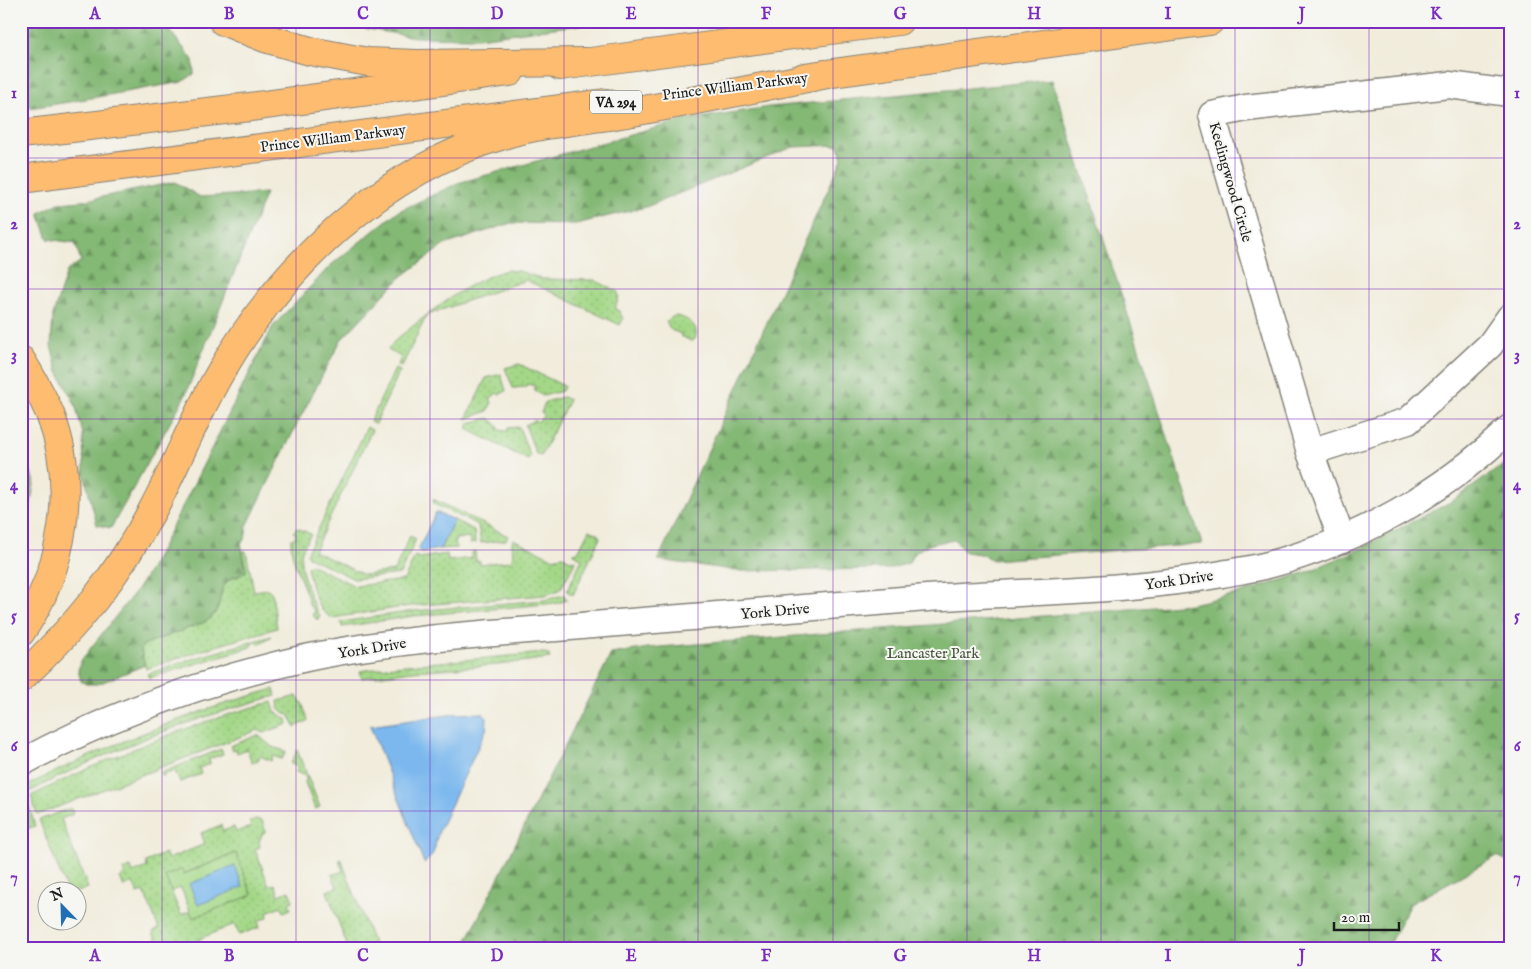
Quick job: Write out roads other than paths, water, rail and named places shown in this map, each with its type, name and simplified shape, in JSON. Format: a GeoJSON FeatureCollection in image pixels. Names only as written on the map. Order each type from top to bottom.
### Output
{"type":"FeatureCollection","features":[{"type":"Feature","properties":{"kind":"main road"},"geometry":{"type":"LineString","coordinates":[[223,21],[265,38],[321,54],[368,62],[417,64],[585,62]]}},
{"type":"Feature","properties":{"kind":"main road"},"geometry":{"type":"LineString","coordinates":[[21,134],[260,106],[898,21]]}},
{"type":"Feature","properties":{"kind":"main road","name":"Prince William Parkway"},"geometry":{"type":"LineString","coordinates":[[21,179],[827,74],[1210,21]]}},
{"type":"Feature","properties":{"kind":"main road"},"geometry":{"type":"LineString","coordinates":[[21,678],[54,648],[90,608],[121,564],[153,508],[219,375],[246,330],[272,296],[307,257],[347,221],[385,191],[446,157],[502,135],[827,74]]}},
{"type":"Feature","properties":{"kind":"main road"},"geometry":{"type":"LineString","coordinates":[[21,360],[36,383],[50,415],[60,449],[64,484],[63,526],[57,559],[45,592],[34,614],[21,632]]}},
{"type":"Feature","properties":{"kind":"street","name":"Keelingwood Circle"},"geometry":{"type":"LineString","coordinates":[[1342,540],[1310,452],[1212,115],[1246,108],[1449,85],[1510,93]]}},
{"type":"Feature","properties":{"kind":"street"},"geometry":{"type":"LineString","coordinates":[[1310,452],[1408,421],[1490,345],[1510,318]]}},
{"type":"Feature","properties":{"kind":"street","name":"York Drive"},"geometry":{"type":"LineString","coordinates":[[21,763],[72,737],[158,702],[250,673],[344,651],[414,641],[550,628],[947,597],[1153,584],[1265,566],[1342,540],[1401,510],[1449,480],[1510,428]]}},
{"type":"Feature","properties":{"kind":"water"},"geometry":{"type":"Polygon","coordinates":[[[436,512],[454,520],[440,549],[421,552],[418,550],[436,512]]]}},
{"type":"Feature","properties":{"kind":"water"},"geometry":{"type":"Polygon","coordinates":[[[483,713],[487,718],[486,730],[439,831],[433,853],[424,863],[370,726],[455,714],[483,713]]]}},
{"type":"Feature","properties":{"kind":"water"},"geometry":{"type":"Polygon","coordinates":[[[235,866],[243,887],[198,905],[189,884],[235,866]]]}},
{"type":"Feature","properties":{"kind":"park label","name":"Lancaster Park"},"geometry":{"type":"Point","coordinates":[933,653]}}]}
